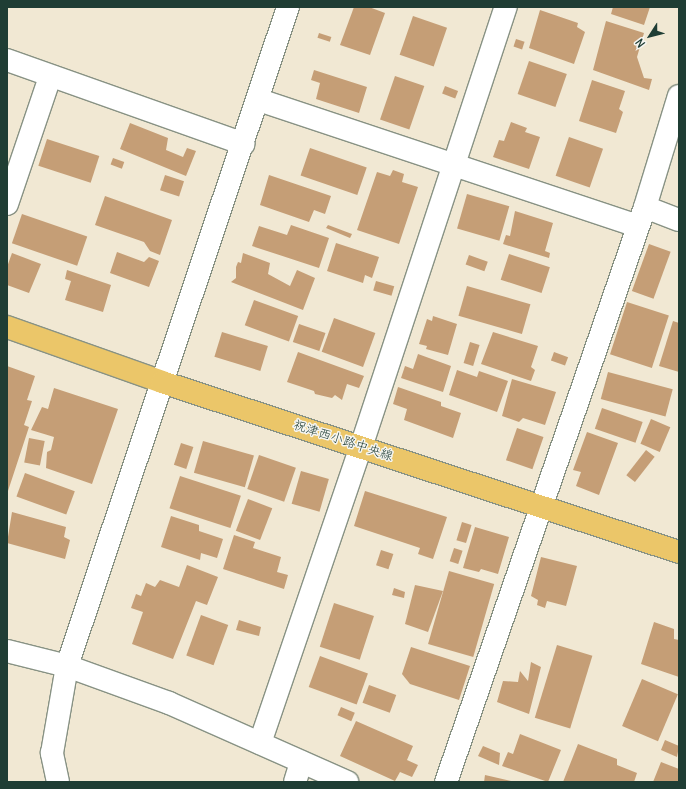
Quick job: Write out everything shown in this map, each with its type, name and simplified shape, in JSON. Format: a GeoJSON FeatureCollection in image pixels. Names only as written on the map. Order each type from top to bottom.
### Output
{"type":"FeatureCollection","features":[{"type":"Feature","properties":{"kind":"main road","name":"祝津西小路中央線"},"geometry":{"type":"LineString","coordinates":[[7,327],[162,382],[677,549]]}},
{"type":"Feature","properties":{"kind":"street"},"geometry":{"type":"LineString","coordinates":[[58,782],[52,753],[67,666],[162,382],[259,100],[288,7]]}},
{"type":"Feature","properties":{"kind":"street"},"geometry":{"type":"LineString","coordinates":[[260,743],[362,447],[506,7]]}},
{"type":"Feature","properties":{"kind":"street"},"geometry":{"type":"LineString","coordinates":[[7,60],[50,77],[244,144]]}},
{"type":"Feature","properties":{"kind":"street"},"geometry":{"type":"LineString","coordinates":[[7,204],[50,77]]}},
{"type":"Feature","properties":{"kind":"street"},"geometry":{"type":"LineString","coordinates":[[446,782],[540,505],[642,216],[679,96]]}},
{"type":"Feature","properties":{"kind":"street"},"geometry":{"type":"LineString","coordinates":[[259,100],[454,165],[642,216],[679,220]]}},
{"type":"Feature","properties":{"kind":"street"},"geometry":{"type":"LineString","coordinates":[[7,650],[67,666],[169,703],[260,743],[298,772],[347,782]]}},
{"type":"Feature","properties":{"kind":"building"},"geometry":{"type":"Polygon","coordinates":[[[354,7],[369,7],[385,13],[370,55],[340,45],[354,7]]]}},
{"type":"Feature","properties":{"kind":"building"},"geometry":{"type":"Polygon","coordinates":[[[613,7],[650,7],[644,25],[611,14],[613,7]]]}},
{"type":"Feature","properties":{"kind":"building"},"geometry":{"type":"Polygon","coordinates":[[[540,10],[578,23],[577,27],[585,32],[574,64],[529,48],[540,10]]]}},
{"type":"Feature","properties":{"kind":"building"},"geometry":{"type":"Polygon","coordinates":[[[413,16],[447,28],[434,66],[400,55],[413,16]]]}},
{"type":"Feature","properties":{"kind":"building"},"geometry":{"type":"Polygon","coordinates":[[[606,21],[644,33],[637,57],[644,78],[652,79],[649,90],[593,70],[606,21]]]}},
{"type":"Feature","properties":{"kind":"building"},"geometry":{"type":"Polygon","coordinates":[[[319,33],[331,37],[330,42],[317,38],[319,33]]]}},
{"type":"Feature","properties":{"kind":"building"},"geometry":{"type":"Polygon","coordinates":[[[516,39],[525,42],[522,49],[514,47],[516,39]]]}},
{"type":"Feature","properties":{"kind":"building"},"geometry":{"type":"Polygon","coordinates":[[[529,61],[567,74],[555,107],[518,94],[529,61]]]}},
{"type":"Feature","properties":{"kind":"building"},"geometry":{"type":"Polygon","coordinates":[[[314,70],[367,87],[359,113],[316,99],[320,83],[311,80],[314,70]]]}},
{"type":"Feature","properties":{"kind":"building"},"geometry":{"type":"Polygon","coordinates":[[[395,76],[424,86],[409,130],[380,119],[395,76]]]}},
{"type":"Feature","properties":{"kind":"building"},"geometry":{"type":"Polygon","coordinates":[[[592,80],[625,91],[619,109],[623,112],[616,133],[579,121],[592,80]]]}},
{"type":"Feature","properties":{"kind":"building"},"geometry":{"type":"Polygon","coordinates":[[[445,86],[458,91],[455,98],[442,93],[445,86]]]}},
{"type":"Feature","properties":{"kind":"building"},"geometry":{"type":"Polygon","coordinates":[[[511,122],[527,128],[525,132],[540,137],[529,169],[493,157],[499,140],[504,141],[511,122]]]}},
{"type":"Feature","properties":{"kind":"building"},"geometry":{"type":"Polygon","coordinates":[[[130,123],[168,138],[166,150],[183,157],[187,148],[196,151],[186,176],[120,149],[130,123]]]}},
{"type":"Feature","properties":{"kind":"building"},"geometry":{"type":"Polygon","coordinates":[[[569,137],[603,149],[590,187],[556,176],[569,137]]]}},
{"type":"Feature","properties":{"kind":"building"},"geometry":{"type":"Polygon","coordinates":[[[47,139],[99,156],[91,183],[38,166],[47,139]]]}},
{"type":"Feature","properties":{"kind":"building"},"geometry":{"type":"Polygon","coordinates":[[[310,148],[367,168],[357,195],[301,175],[310,148]]]}},
{"type":"Feature","properties":{"kind":"building"},"geometry":{"type":"Polygon","coordinates":[[[113,158],[124,162],[122,169],[111,165],[113,158]]]}},
{"type":"Feature","properties":{"kind":"building"},"geometry":{"type":"Polygon","coordinates":[[[393,170],[404,174],[402,182],[418,187],[399,244],[357,230],[377,172],[390,176],[393,170]]]}},
{"type":"Feature","properties":{"kind":"building"},"geometry":{"type":"Polygon","coordinates":[[[165,175],[184,181],[179,196],[160,190],[165,175]]]}},
{"type":"Feature","properties":{"kind":"building"},"geometry":{"type":"Polygon","coordinates":[[[269,175],[331,196],[325,214],[314,210],[309,222],[260,205],[269,175]]]}},
{"type":"Feature","properties":{"kind":"building"},"geometry":{"type":"Polygon","coordinates":[[[467,194],[509,206],[499,241],[457,229],[467,194]]]}},
{"type":"Feature","properties":{"kind":"building"},"geometry":{"type":"Polygon","coordinates":[[[105,196],[172,220],[160,255],[150,251],[144,242],[95,225],[105,196]]]}},
{"type":"Feature","properties":{"kind":"building"},"geometry":{"type":"Polygon","coordinates":[[[515,211],[553,223],[545,251],[550,253],[549,258],[503,244],[506,235],[510,236],[515,211]]]}},
{"type":"Feature","properties":{"kind":"building"},"geometry":{"type":"Polygon","coordinates":[[[22,214],[87,236],[77,266],[12,243],[22,214]]]}},
{"type":"Feature","properties":{"kind":"building"},"geometry":{"type":"Polygon","coordinates":[[[291,225],[329,238],[319,268],[252,246],[259,226],[287,235],[291,225]]]}},
{"type":"Feature","properties":{"kind":"building"},"geometry":{"type":"Polygon","coordinates":[[[328,225],[352,234],[350,238],[326,228],[328,225]]]}},
{"type":"Feature","properties":{"kind":"building"},"geometry":{"type":"Polygon","coordinates":[[[336,243],[379,257],[372,278],[365,275],[363,283],[327,271],[336,243]]]}},
{"type":"Feature","properties":{"kind":"building"},"geometry":{"type":"Polygon","coordinates":[[[649,244],[671,252],[654,299],[632,291],[649,244]]]}},
{"type":"Feature","properties":{"kind":"building"},"geometry":{"type":"Polygon","coordinates":[[[117,252],[144,262],[149,257],[159,261],[149,287],[110,273],[117,252]]]}},
{"type":"Feature","properties":{"kind":"building"},"geometry":{"type":"Polygon","coordinates":[[[12,253],[41,264],[29,293],[7,285],[7,267],[12,253]]]}},
{"type":"Feature","properties":{"kind":"building"},"geometry":{"type":"Polygon","coordinates":[[[243,253],[270,263],[268,274],[290,286],[297,270],[315,278],[303,310],[231,282],[236,278],[236,267],[238,262],[241,263],[243,253]]]}},
{"type":"Feature","properties":{"kind":"building"},"geometry":{"type":"Polygon","coordinates":[[[509,254],[550,267],[542,293],[501,280],[509,254]]]}},
{"type":"Feature","properties":{"kind":"building"},"geometry":{"type":"Polygon","coordinates":[[[469,255],[488,262],[484,271],[466,264],[469,255]]]}},
{"type":"Feature","properties":{"kind":"building"},"geometry":{"type":"Polygon","coordinates":[[[67,270],[111,285],[103,312],[65,300],[71,281],[65,279],[67,270]]]}},
{"type":"Feature","properties":{"kind":"building"},"geometry":{"type":"Polygon","coordinates":[[[376,281],[394,286],[392,296],[373,291],[376,281]]]}},
{"type":"Feature","properties":{"kind":"building"},"geometry":{"type":"Polygon","coordinates":[[[467,286],[530,304],[522,334],[458,316],[467,286]]]}},
{"type":"Feature","properties":{"kind":"building"},"geometry":{"type":"Polygon","coordinates":[[[254,300],[298,316],[289,341],[245,325],[254,300]]]}},
{"type":"Feature","properties":{"kind":"building"},"geometry":{"type":"Polygon","coordinates":[[[627,302],[669,316],[652,368],[610,354],[627,302]]]}},
{"type":"Feature","properties":{"kind":"building"},"geometry":{"type":"Polygon","coordinates":[[[433,316],[457,324],[448,355],[426,349],[427,346],[419,344],[427,319],[432,321],[433,316]]]}},
{"type":"Feature","properties":{"kind":"building"},"geometry":{"type":"Polygon","coordinates":[[[334,318],[375,333],[363,367],[322,352],[334,318]]]}},
{"type":"Feature","properties":{"kind":"building"},"geometry":{"type":"Polygon","coordinates":[[[673,321],[679,323],[679,372],[659,366],[673,321]]]}},
{"type":"Feature","properties":{"kind":"building"},"geometry":{"type":"Polygon","coordinates":[[[299,324],[325,333],[319,351],[293,342],[299,324]]]}},
{"type":"Feature","properties":{"kind":"building"},"geometry":{"type":"Polygon","coordinates":[[[222,332],[268,346],[260,371],[214,357],[222,332]]]}},
{"type":"Feature","properties":{"kind":"building"},"geometry":{"type":"Polygon","coordinates":[[[493,332],[538,346],[531,367],[535,370],[531,381],[481,364],[493,332]]]}},
{"type":"Feature","properties":{"kind":"building"},"geometry":{"type":"Polygon","coordinates":[[[470,342],[480,345],[473,366],[464,363],[470,342]]]}},
{"type":"Feature","properties":{"kind":"building"},"geometry":{"type":"Polygon","coordinates":[[[298,352],[364,376],[359,388],[347,384],[342,400],[335,395],[332,398],[315,394],[314,391],[287,382],[298,352]]]}},
{"type":"Feature","properties":{"kind":"building"},"geometry":{"type":"Polygon","coordinates":[[[554,352],[568,357],[565,366],[551,360],[554,352]]]}},
{"type":"Feature","properties":{"kind":"building"},"geometry":{"type":"Polygon","coordinates":[[[418,354],[451,366],[443,392],[401,378],[405,366],[413,369],[418,354]]]}},
{"type":"Feature","properties":{"kind":"building"},"geometry":{"type":"Polygon","coordinates":[[[7,366],[35,376],[27,400],[32,401],[24,425],[29,427],[7,494],[7,366]]]}},
{"type":"Feature","properties":{"kind":"building"},"geometry":{"type":"Polygon","coordinates":[[[457,370],[477,377],[479,371],[508,381],[497,412],[449,395],[457,370]]]}},
{"type":"Feature","properties":{"kind":"building"},"geometry":{"type":"Polygon","coordinates":[[[608,372],[673,389],[665,416],[601,399],[608,372]]]}},
{"type":"Feature","properties":{"kind":"building"},"geometry":{"type":"Polygon","coordinates":[[[512,379],[556,392],[545,425],[523,418],[519,422],[502,416],[512,379]]]}},
{"type":"Feature","properties":{"kind":"building"},"geometry":{"type":"Polygon","coordinates":[[[398,387],[441,402],[441,406],[461,413],[453,438],[404,420],[407,409],[393,404],[398,387]]]}},
{"type":"Feature","properties":{"kind":"building"},"geometry":{"type":"Polygon","coordinates":[[[54,388],[118,409],[92,484],[46,468],[47,452],[51,450],[54,437],[31,430],[42,407],[48,409],[54,388]]]}},
{"type":"Feature","properties":{"kind":"building"},"geometry":{"type":"Polygon","coordinates":[[[602,408],[643,422],[635,443],[595,429],[602,408]]]}},
{"type":"Feature","properties":{"kind":"building"},"geometry":{"type":"Polygon","coordinates":[[[651,419],[670,427],[660,452],[640,444],[651,419]]]}},
{"type":"Feature","properties":{"kind":"building"},"geometry":{"type":"Polygon","coordinates":[[[517,428],[543,437],[532,469],[506,460],[517,428]]]}},
{"type":"Feature","properties":{"kind":"building"},"geometry":{"type":"Polygon","coordinates":[[[587,432],[618,443],[599,495],[576,486],[581,472],[573,470],[587,432]]]}},
{"type":"Feature","properties":{"kind":"building"},"geometry":{"type":"Polygon","coordinates":[[[29,438],[45,441],[40,466],[24,463],[29,438]]]}},
{"type":"Feature","properties":{"kind":"building"},"geometry":{"type":"Polygon","coordinates":[[[203,441],[254,456],[245,487],[194,473],[203,441]]]}},
{"type":"Feature","properties":{"kind":"building"},"geometry":{"type":"Polygon","coordinates":[[[181,443],[193,447],[186,469],[174,465],[181,443]]]}},
{"type":"Feature","properties":{"kind":"building"},"geometry":{"type":"Polygon","coordinates":[[[646,450],[655,457],[635,482],[626,475],[646,450]]]}},
{"type":"Feature","properties":{"kind":"building"},"geometry":{"type":"Polygon","coordinates":[[[259,455],[296,468],[284,502],[247,489],[259,455]]]}},
{"type":"Feature","properties":{"kind":"building"},"geometry":{"type":"Polygon","coordinates":[[[301,471],[329,479],[320,512],[292,504],[301,471]]]}},
{"type":"Feature","properties":{"kind":"building"},"geometry":{"type":"Polygon","coordinates":[[[25,473],[75,491],[66,515],[16,496],[25,473]]]}},
{"type":"Feature","properties":{"kind":"building"},"geometry":{"type":"Polygon","coordinates":[[[180,476],[241,496],[230,528],[169,508],[180,476]]]}},
{"type":"Feature","properties":{"kind":"building"},"geometry":{"type":"Polygon","coordinates":[[[365,491],[447,517],[433,559],[418,554],[420,548],[354,526],[365,491]]]}},
{"type":"Feature","properties":{"kind":"building"},"geometry":{"type":"Polygon","coordinates":[[[248,499],[272,508],[260,540],[236,531],[248,499]]]}},
{"type":"Feature","properties":{"kind":"building"},"geometry":{"type":"Polygon","coordinates":[[[12,512],[66,527],[64,537],[70,540],[65,559],[7,543],[12,512]]]}},
{"type":"Feature","properties":{"kind":"building"},"geometry":{"type":"Polygon","coordinates":[[[171,516],[199,525],[199,531],[223,539],[217,558],[201,553],[200,560],[161,547],[171,516]]]}},
{"type":"Feature","properties":{"kind":"building"},"geometry":{"type":"Polygon","coordinates":[[[462,522],[472,525],[466,543],[456,540],[462,522]]]}},
{"type":"Feature","properties":{"kind":"building"},"geometry":{"type":"Polygon","coordinates":[[[475,527],[509,537],[498,574],[481,569],[479,572],[463,568],[475,527]]]}},
{"type":"Feature","properties":{"kind":"building"},"geometry":{"type":"Polygon","coordinates":[[[234,535],[255,542],[253,548],[281,557],[277,572],[288,575],[284,589],[223,569],[234,535]]]}},
{"type":"Feature","properties":{"kind":"building"},"geometry":{"type":"Polygon","coordinates":[[[454,548],[463,551],[458,564],[450,561],[454,548]]]}},
{"type":"Feature","properties":{"kind":"building"},"geometry":{"type":"Polygon","coordinates":[[[381,550],[393,554],[388,569],[376,565],[381,550]]]}},
{"type":"Feature","properties":{"kind":"building"},"geometry":{"type":"Polygon","coordinates":[[[541,557],[577,566],[566,606],[547,601],[545,608],[537,605],[538,600],[531,596],[541,557]]]}},
{"type":"Feature","properties":{"kind":"building"},"geometry":{"type":"Polygon","coordinates":[[[187,565],[218,577],[207,605],[196,601],[173,659],[132,644],[143,612],[131,608],[136,594],[141,596],[146,583],[155,587],[160,580],[179,587],[187,565]]]}},
{"type":"Feature","properties":{"kind":"building"},"geometry":{"type":"Polygon","coordinates":[[[449,571],[494,584],[473,657],[428,644],[449,571]]]}},
{"type":"Feature","properties":{"kind":"building"},"geometry":{"type":"Polygon","coordinates":[[[415,585],[443,591],[428,632],[405,624],[415,585]]]}},
{"type":"Feature","properties":{"kind":"building"},"geometry":{"type":"Polygon","coordinates":[[[394,588],[405,592],[404,598],[392,595],[394,588]]]}},
{"type":"Feature","properties":{"kind":"building"},"geometry":{"type":"Polygon","coordinates":[[[334,603],[374,616],[360,660],[320,647],[334,603]]]}},
{"type":"Feature","properties":{"kind":"building"},"geometry":{"type":"Polygon","coordinates":[[[201,615],[228,625],[214,665],[186,655],[201,615]]]}},
{"type":"Feature","properties":{"kind":"building"},"geometry":{"type":"Polygon","coordinates":[[[239,620],[261,627],[259,636],[236,630],[239,620]]]}},
{"type":"Feature","properties":{"kind":"building"},"geometry":{"type":"Polygon","coordinates":[[[654,622],[674,629],[674,639],[679,640],[679,677],[641,664],[654,622]]]}},
{"type":"Feature","properties":{"kind":"building"},"geometry":{"type":"Polygon","coordinates":[[[557,645],[592,656],[570,728],[535,718],[557,645]]]}},
{"type":"Feature","properties":{"kind":"building"},"geometry":{"type":"Polygon","coordinates":[[[411,647],[470,666],[459,700],[410,684],[402,674],[411,647]]]}},
{"type":"Feature","properties":{"kind":"building"},"geometry":{"type":"Polygon","coordinates":[[[320,656],[368,673],[357,704],[309,687],[320,656]]]}},
{"type":"Feature","properties":{"kind":"building"},"geometry":{"type":"Polygon","coordinates":[[[531,662],[541,667],[529,714],[497,702],[503,681],[518,682],[520,671],[528,681],[531,662]]]}},
{"type":"Feature","properties":{"kind":"building"},"geometry":{"type":"Polygon","coordinates":[[[642,679],[678,694],[658,741],[622,726],[642,679]]]}},
{"type":"Feature","properties":{"kind":"building"},"geometry":{"type":"Polygon","coordinates":[[[369,685],[396,695],[390,713],[363,703],[369,685]]]}},
{"type":"Feature","properties":{"kind":"building"},"geometry":{"type":"Polygon","coordinates":[[[341,707],[355,713],[351,721],[337,715],[341,707]]]}},
{"type":"Feature","properties":{"kind":"building"},"geometry":{"type":"Polygon","coordinates":[[[356,721],[413,746],[407,760],[418,765],[412,777],[400,772],[395,781],[340,756],[356,721]]]}},
{"type":"Feature","properties":{"kind":"building"},"geometry":{"type":"Polygon","coordinates":[[[520,734],[561,750],[548,782],[502,766],[508,752],[513,754],[520,734]]]}},
{"type":"Feature","properties":{"kind":"building"},"geometry":{"type":"Polygon","coordinates":[[[665,740],[679,746],[677,757],[661,750],[665,740]]]}},
{"type":"Feature","properties":{"kind":"building"},"geometry":{"type":"Polygon","coordinates":[[[578,744],[617,759],[617,765],[637,773],[634,782],[563,782],[578,744]]]}},
{"type":"Feature","properties":{"kind":"building"},"geometry":{"type":"Polygon","coordinates":[[[483,746],[500,753],[499,765],[478,756],[483,746]]]}},
{"type":"Feature","properties":{"kind":"building"},"geometry":{"type":"Polygon","coordinates":[[[661,762],[679,769],[679,782],[653,782],[661,762]]]}},
{"type":"Feature","properties":{"kind":"building"},"geometry":{"type":"Polygon","coordinates":[[[485,775],[511,781],[511,782],[484,782],[485,775]]]}}]}
